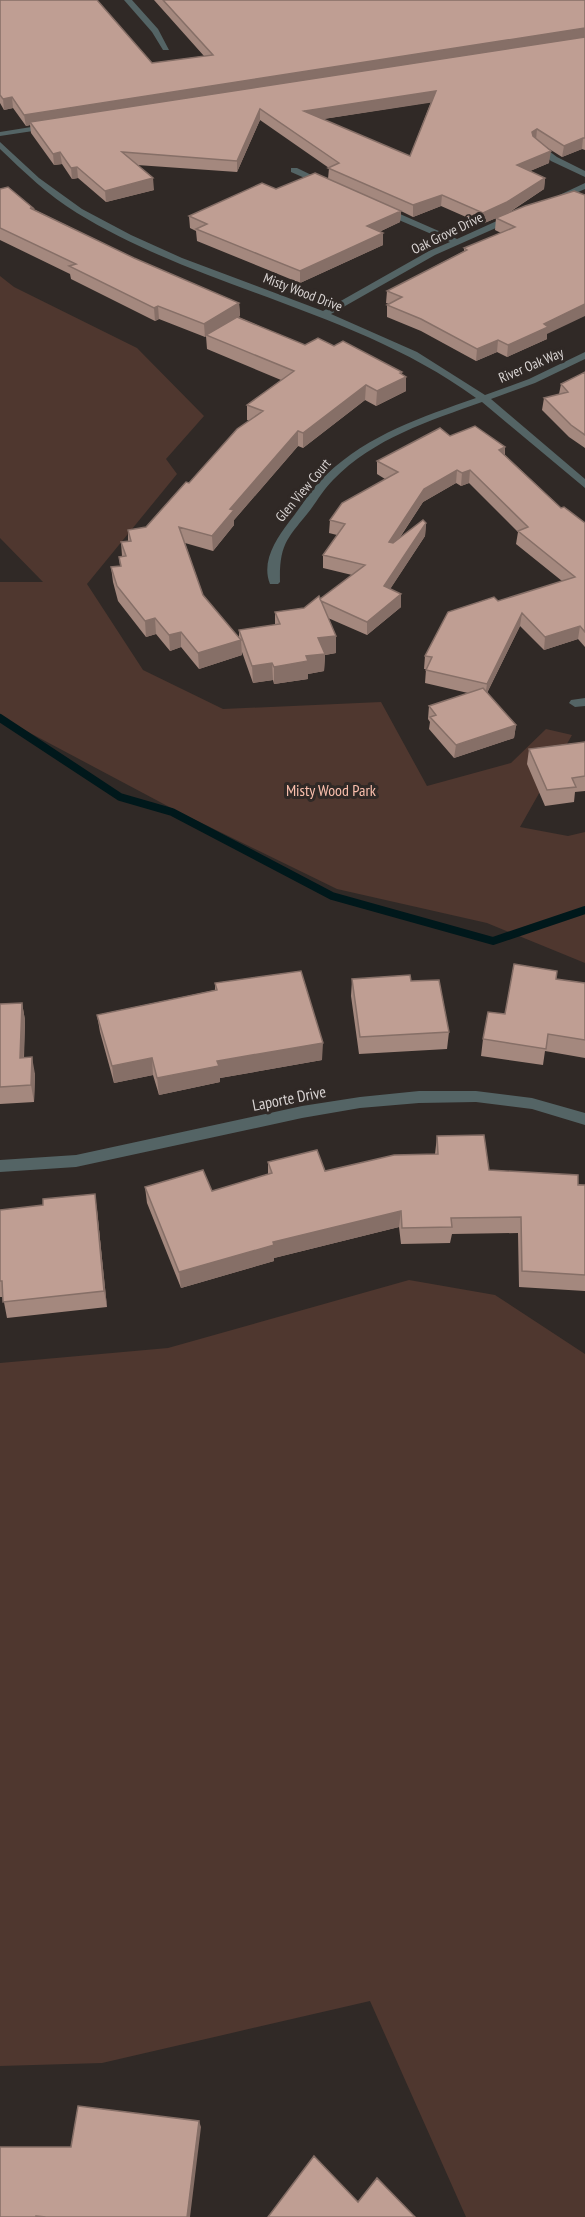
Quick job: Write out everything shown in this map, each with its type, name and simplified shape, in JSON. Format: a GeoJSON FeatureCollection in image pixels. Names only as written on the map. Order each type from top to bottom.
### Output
{"type":"FeatureCollection","features":[{"type":"Feature","properties":{"kind":"street"},"geometry":{"type":"LineString","coordinates":[[128,0],[155,31],[166,48]]}},
{"type":"Feature","properties":{"kind":"street"},"geometry":{"type":"LineString","coordinates":[[0,134],[58,125]]}},
{"type":"Feature","properties":{"kind":"street","name":"Misty Wood Drive"},"geometry":{"type":"LineString","coordinates":[[0,144],[31,176],[112,229],[189,263],[324,314],[413,354],[486,398],[520,425],[585,485]]}},
{"type":"Feature","properties":{"kind":"street"},"geometry":{"type":"LineString","coordinates":[[537,144],[554,159],[585,174]]}},
{"type":"Feature","properties":{"kind":"street"},"geometry":{"type":"LineString","coordinates":[[294,170],[337,189]]}},
{"type":"Feature","properties":{"kind":"street"},"geometry":{"type":"LineString","coordinates":[[543,204],[585,186]]}},
{"type":"Feature","properties":{"kind":"street"},"geometry":{"type":"LineString","coordinates":[[369,203],[455,242]]}},
{"type":"Feature","properties":{"kind":"street","name":"Oak Grove Drive"},"geometry":{"type":"LineString","coordinates":[[324,314],[455,242],[522,213]]}},
{"type":"Feature","properties":{"kind":"street","name":"River Oak Way"},"geometry":{"type":"LineString","coordinates":[[486,398],[532,381],[585,355]]}},
{"type":"Feature","properties":{"kind":"street","name":"Glen View Court"},"geometry":{"type":"LineString","coordinates":[[274,582],[274,558],[281,540],[329,478],[346,462],[384,436],[486,398]]}},
{"type":"Feature","properties":{"kind":"street","name":"Laporte Drive"},"geometry":{"type":"LineString","coordinates":[[0,1166],[68,1162],[395,1097],[482,1097],[555,1107],[585,1119]]}},
{"type":"Feature","properties":{"kind":"green space","name":"Misty Wood Park"},"geometry":{"type":"Polygon","coordinates":[[[0,276],[14,287],[137,348],[204,416],[166,459],[177,474],[87,584],[143,670],[223,709],[381,702],[427,786],[511,763],[546,729],[572,735],[520,827],[568,836],[585,832],[585,963],[487,923],[337,889],[175,810],[0,717],[0,582],[43,582],[0,538],[0,276]]]}},
{"type":"Feature","properties":{"kind":"green space"},"geometry":{"type":"Polygon","coordinates":[[[409,1280],[495,1295],[585,1354],[585,2217],[466,2217],[370,2001],[102,2063],[0,2066],[0,1363],[168,1348],[409,1280]]]}},
{"type":"Feature","properties":{"kind":"building"},"geometry":{"type":"Polygon","coordinates":[[[0,0],[97,0],[152,63],[213,55],[163,0],[585,0],[585,28],[24,115],[12,97],[3,99],[0,95],[0,0]]]}},
{"type":"Feature","properties":{"kind":"building"},"geometry":{"type":"Polygon","coordinates":[[[585,37],[585,138],[564,146],[537,129],[532,132],[533,136],[551,151],[517,165],[545,178],[507,202],[483,213],[442,195],[413,205],[328,168],[339,163],[260,109],[237,161],[122,152],[153,178],[105,191],[77,167],[71,168],[60,152],[53,154],[30,122],[585,37]],[[436,91],[304,111],[410,156],[436,91]]]}},
{"type":"Feature","properties":{"kind":"building"},"geometry":{"type":"Polygon","coordinates":[[[315,173],[401,211],[367,226],[383,233],[300,271],[196,229],[207,224],[189,216],[262,183],[276,189],[315,173]]]}},
{"type":"Feature","properties":{"kind":"building"},"geometry":{"type":"Polygon","coordinates":[[[8,187],[33,208],[30,208],[134,258],[239,303],[204,324],[158,306],[154,308],[69,266],[76,264],[0,228],[0,189],[8,187]]]}},
{"type":"Feature","properties":{"kind":"building"},"geometry":{"type":"Polygon","coordinates":[[[574,191],[585,195],[585,304],[544,324],[548,327],[508,345],[498,340],[477,349],[421,319],[387,305],[402,297],[387,291],[467,250],[464,248],[515,227],[496,218],[525,206],[574,191]]]}},
{"type":"Feature","properties":{"kind":"building"},"geometry":{"type":"Polygon","coordinates":[[[237,317],[305,345],[318,338],[334,346],[343,341],[402,372],[400,373],[406,377],[377,391],[366,385],[303,433],[298,431],[230,509],[234,510],[212,536],[179,527],[203,595],[241,640],[198,653],[181,632],[169,635],[155,618],[145,621],[117,586],[111,567],[121,566],[119,557],[126,556],[121,542],[131,541],[128,530],[146,527],[237,429],[263,411],[247,405],[294,371],[206,335],[237,317]]]}},
{"type":"Feature","properties":{"kind":"building"},"geometry":{"type":"Polygon","coordinates":[[[585,372],[585,435],[571,425],[544,398],[568,392],[561,384],[585,372]]]}},
{"type":"Feature","properties":{"kind":"building"},"geometry":{"type":"Polygon","coordinates":[[[475,426],[505,447],[499,450],[561,508],[564,507],[585,523],[585,632],[580,626],[545,637],[522,613],[487,684],[426,670],[432,657],[425,656],[448,612],[494,597],[498,601],[575,577],[518,531],[528,527],[470,470],[462,473],[457,470],[424,489],[389,542],[393,543],[423,520],[426,523],[384,586],[401,594],[367,622],[320,599],[365,565],[323,555],[345,524],[330,520],[342,503],[398,472],[377,461],[440,428],[450,436],[475,426]]]}},
{"type":"Feature","properties":{"kind":"building"},"geometry":{"type":"Polygon","coordinates":[[[319,596],[336,636],[318,638],[325,654],[306,656],[308,661],[274,667],[272,663],[252,666],[239,630],[280,624],[275,612],[304,608],[319,596]]]}},
{"type":"Feature","properties":{"kind":"building"},"geometry":{"type":"Polygon","coordinates":[[[483,688],[516,725],[456,745],[430,717],[436,715],[429,706],[483,688]]]}},
{"type":"Feature","properties":{"kind":"building"},"geometry":{"type":"Polygon","coordinates":[[[585,742],[585,776],[572,778],[576,787],[547,790],[529,749],[585,742]]]}},
{"type":"Feature","properties":{"kind":"building"},"geometry":{"type":"Polygon","coordinates":[[[514,964],[557,971],[556,979],[585,983],[585,1040],[548,1034],[546,1049],[483,1039],[488,1012],[505,1014],[514,964]]]}},
{"type":"Feature","properties":{"kind":"building"},"geometry":{"type":"Polygon","coordinates":[[[301,971],[323,1043],[217,1061],[219,1066],[157,1078],[152,1058],[112,1066],[97,1015],[217,990],[215,983],[301,971]]]}},
{"type":"Feature","properties":{"kind":"building"},"geometry":{"type":"Polygon","coordinates":[[[410,975],[411,981],[439,980],[449,1032],[360,1037],[352,979],[410,975]]]}},
{"type":"Feature","properties":{"kind":"building"},"geometry":{"type":"Polygon","coordinates":[[[22,1003],[20,1058],[32,1057],[31,1085],[0,1087],[0,1004],[22,1003]]]}},
{"type":"Feature","properties":{"kind":"building"},"geometry":{"type":"Polygon","coordinates":[[[484,1135],[489,1170],[578,1175],[578,1185],[585,1185],[585,1275],[522,1271],[521,1217],[451,1218],[452,1227],[402,1228],[401,1211],[273,1242],[274,1245],[179,1272],[145,1187],[203,1170],[212,1191],[272,1173],[268,1162],[317,1150],[325,1171],[394,1155],[438,1154],[437,1136],[484,1135]]]}},
{"type":"Feature","properties":{"kind":"building"},"geometry":{"type":"Polygon","coordinates":[[[95,1194],[104,1291],[3,1302],[2,1281],[0,1281],[0,1210],[43,1205],[43,1199],[95,1194]]]}},
{"type":"Feature","properties":{"kind":"building"},"geometry":{"type":"Polygon","coordinates":[[[78,2106],[199,2121],[187,2217],[0,2217],[0,2147],[71,2147],[78,2106]]]}},
{"type":"Feature","properties":{"kind":"building"},"geometry":{"type":"Polygon","coordinates":[[[314,2156],[358,2202],[377,2178],[415,2217],[268,2217],[314,2156]]]}},
{"type":"Feature","properties":{"kind":"waterway"},"geometry":{"type":"LineString","coordinates":[[0,718],[120,797],[172,812],[332,896],[493,941],[585,910]]}}]}
